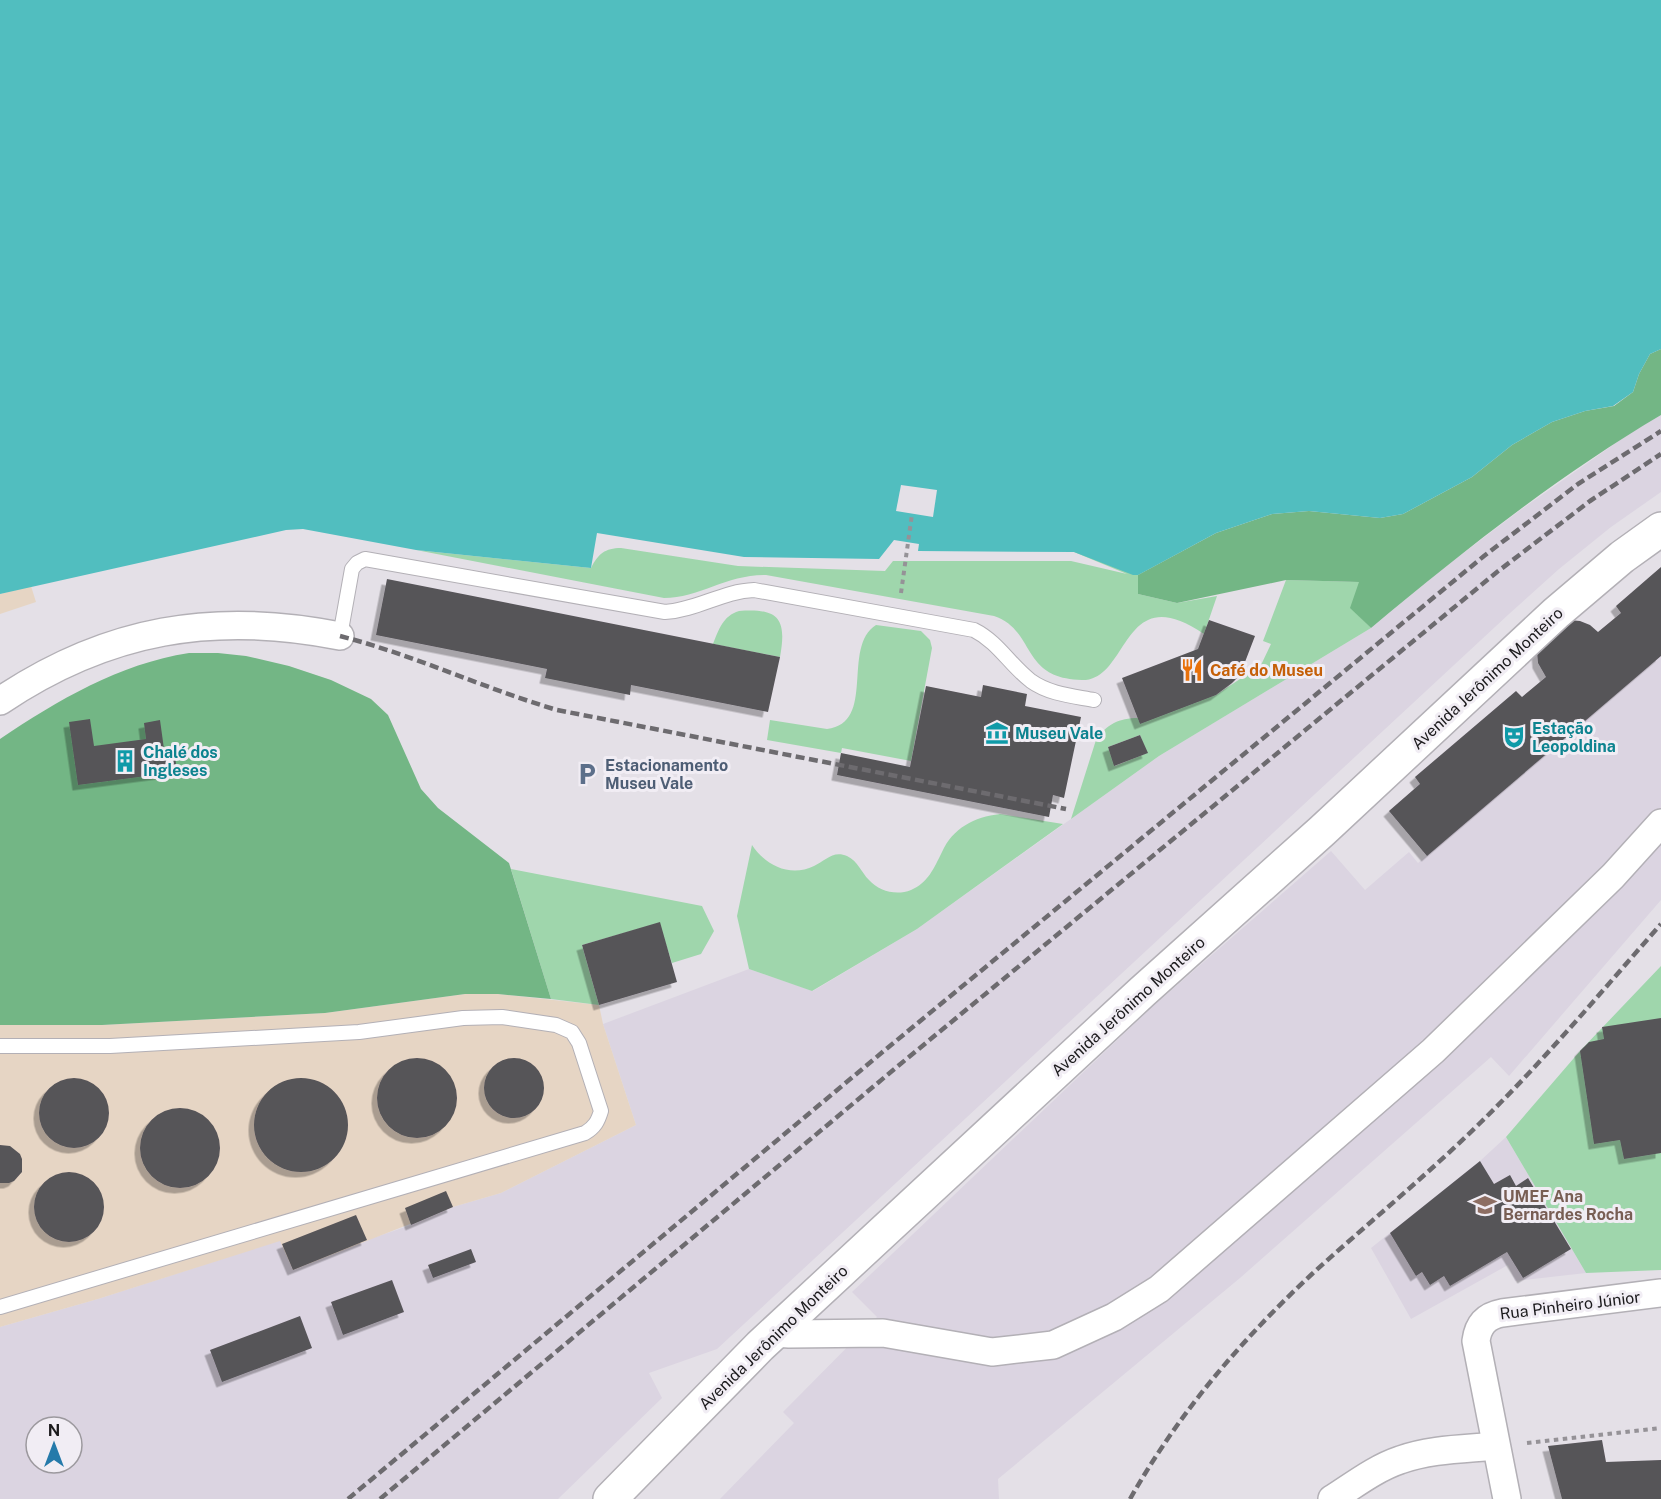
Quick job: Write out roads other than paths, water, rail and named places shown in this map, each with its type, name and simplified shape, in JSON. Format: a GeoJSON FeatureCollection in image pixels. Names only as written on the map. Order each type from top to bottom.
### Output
{"type":"FeatureCollection","features":[{"type":"Feature","properties":{"kind":"street","name":"Avenida Jerônimo Monteiro"},"geometry":{"type":"LineString","coordinates":[[610,1499],[774,1333],[1142,992],[1323,831],[1556,613],[1622,557],[1661,529]]}},
{"type":"Feature","properties":{"kind":"street"},"geometry":{"type":"LineString","coordinates":[[0,701],[52,669],[93,651],[177,628],[222,624],[266,625],[303,628],[340,636]]}},
{"type":"Feature","properties":{"kind":"street"},"geometry":{"type":"LineString","coordinates":[[774,1333],[789,1335],[883,1333],[992,1352],[1053,1345],[1114,1317],[1159,1289],[1433,1051],[1613,876],[1661,823]]}},
{"type":"Feature","properties":{"kind":"street","name":"Rua Pinheiro Júnior"},"geometry":{"type":"LineString","coordinates":[[1507,1499],[1509,1444],[1476,1341],[1477,1333],[1486,1319],[1493,1314],[1661,1293]]}},
{"type":"Feature","properties":{"kind":"street"},"geometry":{"type":"LineString","coordinates":[[1332,1499],[1385,1466],[1399,1460],[1436,1452],[1509,1444]]}},
{"type":"Feature","properties":{"kind":"lane"},"geometry":{"type":"LineString","coordinates":[[340,636],[352,569],[365,559],[665,612],[692,608],[731,593],[754,590],[974,630],[992,641],[1030,681],[1057,693],[1094,700]]}},
{"type":"Feature","properties":{"kind":"lane"},"geometry":{"type":"LineString","coordinates":[[0,1046],[110,1046],[359,1032],[463,1018],[502,1017],[556,1025],[572,1032],[579,1043],[601,1111],[593,1128],[585,1133],[0,1307]]}},
{"type":"Feature","properties":{"kind":"water"},"geometry":{"type":"Polygon","coordinates":[[[0,0],[1661,0],[1661,349],[1650,354],[1639,374],[1633,392],[1613,406],[1585,411],[1552,422],[1512,445],[1472,477],[1403,514],[1380,518],[1309,511],[1272,514],[1216,533],[1138,575],[1074,552],[918,551],[919,544],[894,540],[879,559],[744,557],[597,533],[591,568],[416,550],[303,529],[286,530],[0,594],[0,0]]]}},
{"type":"Feature","properties":{"kind":"railway"},"geometry":{"type":"LineString","coordinates":[[348,1499],[885,1050],[1484,556],[1578,484],[1661,431]]}},
{"type":"Feature","properties":{"kind":"railway"},"geometry":{"type":"LineString","coordinates":[[380,1499],[898,1066],[1497,572],[1590,501],[1661,454]]}},
{"type":"Feature","properties":{"kind":"railway"},"geometry":{"type":"LineString","coordinates":[[340,636],[395,652],[557,710],[1066,809]]}},
{"type":"Feature","properties":{"kind":"railway"},"geometry":{"type":"LineString","coordinates":[[1130,1499],[1190,1408],[1212,1379],[1260,1325],[1312,1274],[1478,1125],[1526,1077],[1661,924]]}},
{"type":"Feature","properties":{"kind":"place","name":"Café do Museu"},"geometry":{"type":"Point","coordinates":[1192,670]}},
{"type":"Feature","properties":{"kind":"place","name":"Museu Vale"},"geometry":{"type":"Point","coordinates":[997,733]}},
{"type":"Feature","properties":{"kind":"place","name":"Estação Leopoldina"},"geometry":{"type":"Point","coordinates":[1514,737]}},
{"type":"Feature","properties":{"kind":"place","name":"Chalé dos Ingleses"},"geometry":{"type":"Point","coordinates":[125,761]}},
{"type":"Feature","properties":{"kind":"place","name":"Estacionamento Museu Vale"},"geometry":{"type":"Point","coordinates":[587,774]}},
{"type":"Feature","properties":{"kind":"place","name":"UMEF Ana Bernardes Rocha"},"geometry":{"type":"Point","coordinates":[1485,1205]}}]}
